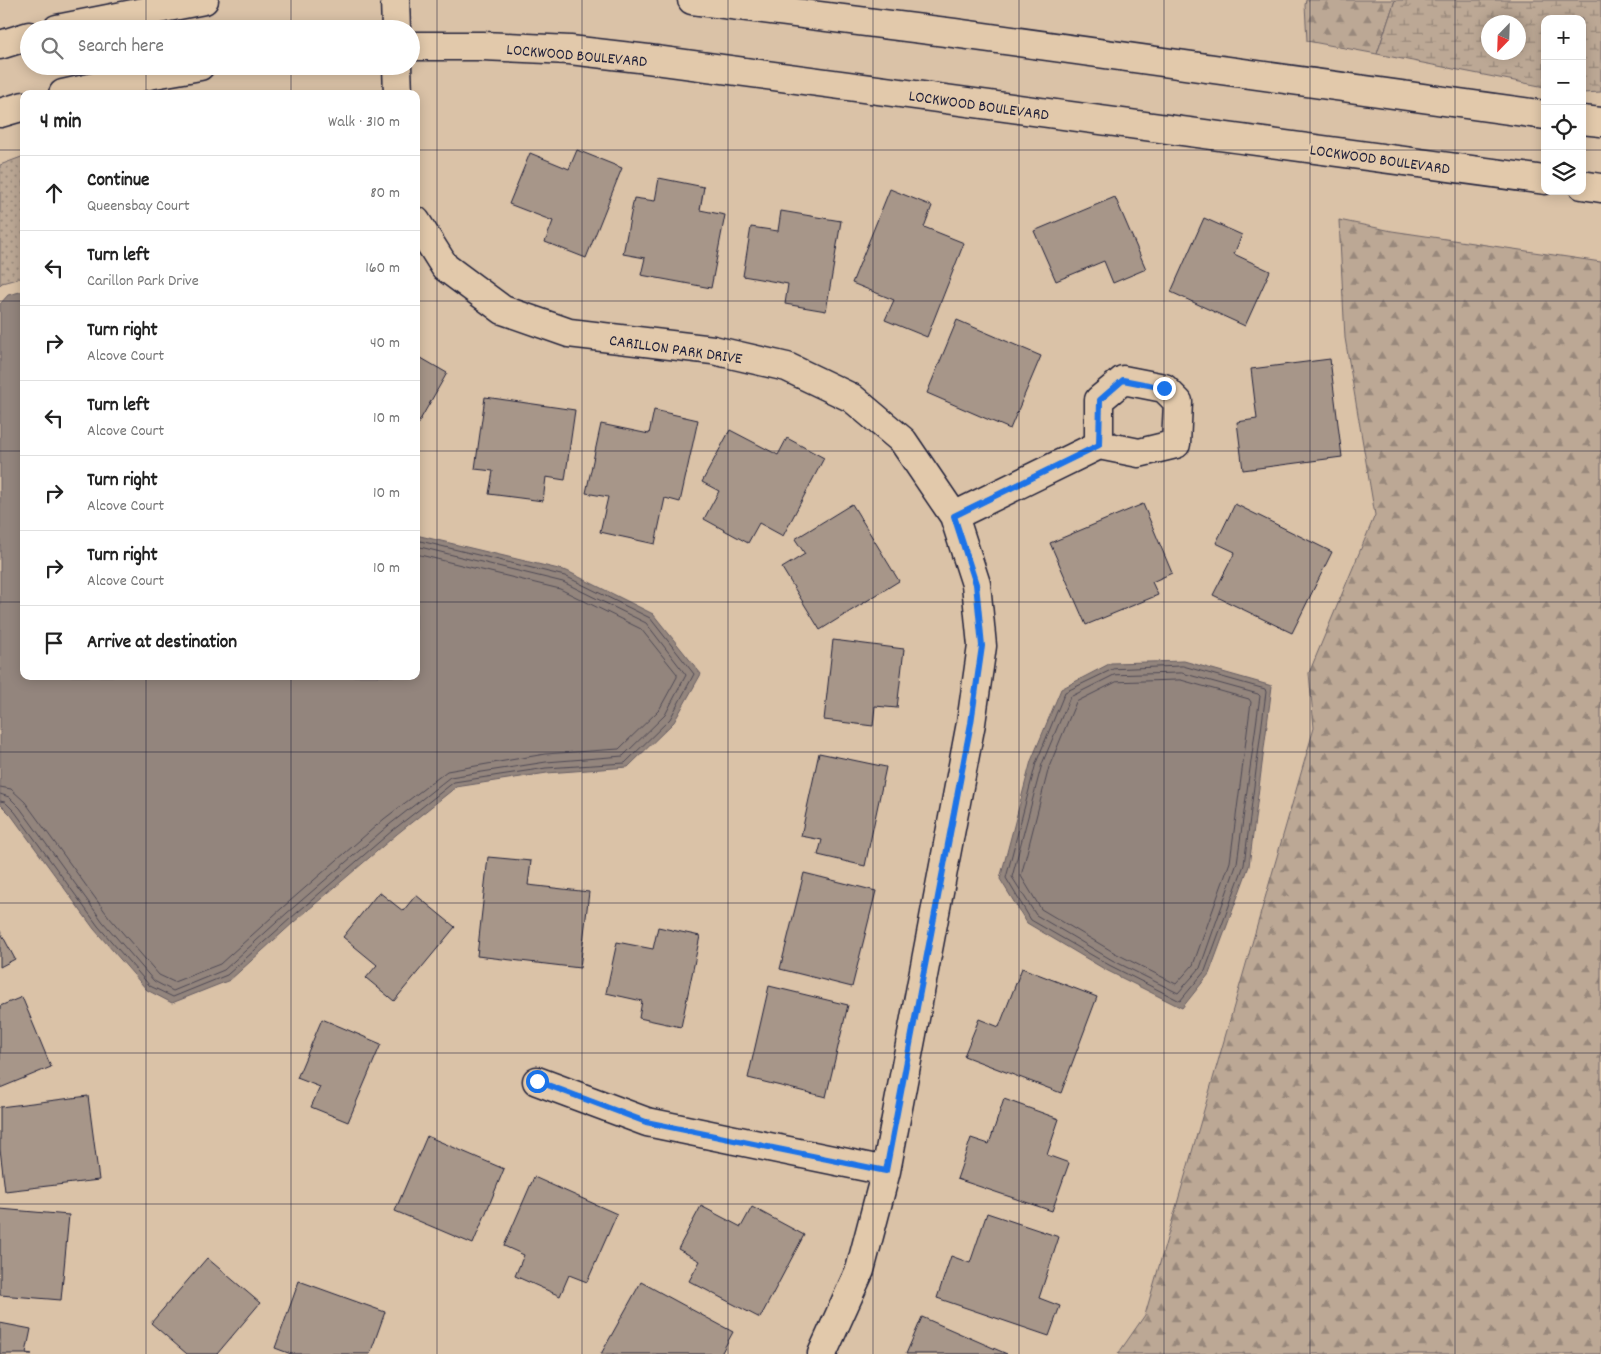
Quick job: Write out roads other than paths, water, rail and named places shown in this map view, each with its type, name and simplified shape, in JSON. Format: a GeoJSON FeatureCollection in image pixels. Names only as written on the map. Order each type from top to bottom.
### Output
{"type":"FeatureCollection","features":[{"type":"Feature","properties":{"kind":"main road"},"geometry":{"type":"LineString","coordinates":[[103,20],[204,0]]}},
{"type":"Feature","properties":{"kind":"main road"},"geometry":{"type":"LineString","coordinates":[[396,0],[396,20]]}},
{"type":"Feature","properties":{"kind":"main road"},"geometry":{"type":"LineString","coordinates":[[692,0],[1541,113]]}},
{"type":"Feature","properties":{"kind":"main road"},"geometry":{"type":"LineString","coordinates":[[0,45],[20,39]]}},
{"type":"Feature","properties":{"kind":"main road","name":"LOCKWOOD BOULEVARD"},"geometry":{"type":"LineString","coordinates":[[420,46],[483,46],[570,50],[648,59],[1541,179]]}},
{"type":"Feature","properties":{"kind":"main road"},"geometry":{"type":"LineString","coordinates":[[81,90],[148,75]]}},
{"type":"Feature","properties":{"kind":"main road"},"geometry":{"type":"LineString","coordinates":[[397,75],[398,90]]}},
{"type":"Feature","properties":{"kind":"main road"},"geometry":{"type":"LineString","coordinates":[[0,113],[20,107]]}},
{"type":"Feature","properties":{"kind":"main road"},"geometry":{"type":"LineString","coordinates":[[1586,120],[1601,122]]}},
{"type":"Feature","properties":{"kind":"main road"},"geometry":{"type":"LineString","coordinates":[[1586,186],[1601,188]]}},
{"type":"Feature","properties":{"kind":"main road","name":"CARILLON PARK DRIVE"},"geometry":{"type":"LineString","coordinates":[[420,227],[445,267],[503,310],[569,333],[713,350],[787,367],[852,398],[903,441],[954,516],[976,584],[982,646],[971,723],[886,1171],[860,1270],[822,1354]]}},
{"type":"Feature","properties":{"kind":"main road"},"geometry":{"type":"LineString","coordinates":[[954,516],[1099,445]]}},
{"type":"Feature","properties":{"kind":"main road"},"geometry":{"type":"LineString","coordinates":[[537,1081],[646,1122],[886,1171]]}},
{"type":"Feature","properties":{"kind":"water"},"geometry":{"type":"Polygon","coordinates":[[[20,292],[20,680],[420,680],[420,536],[567,571],[653,614],[701,674],[674,722],[628,767],[547,773],[456,787],[397,834],[294,922],[230,980],[172,1003],[147,990],[94,929],[11,815],[0,804],[0,304],[8,295],[20,292]]]}},
{"type":"Feature","properties":{"kind":"water"},"geometry":{"type":"Polygon","coordinates":[[[1184,661],[1272,686],[1249,866],[1209,974],[1182,1008],[1106,970],[1027,923],[1000,879],[1031,761],[1061,689],[1111,663],[1184,661]]]}}]}
